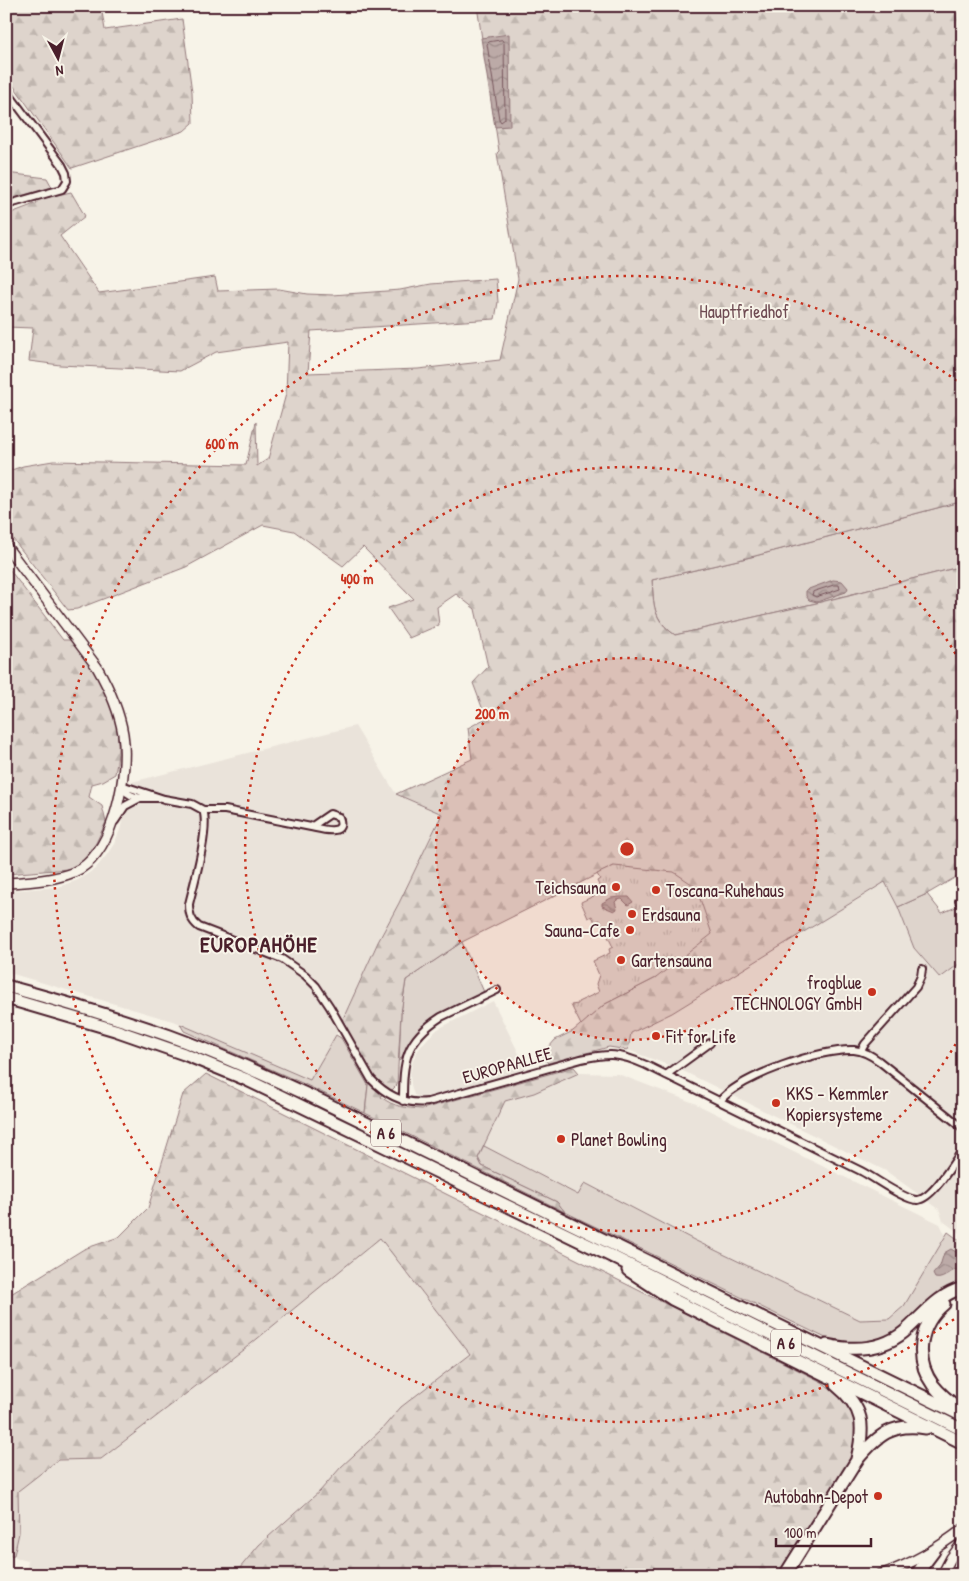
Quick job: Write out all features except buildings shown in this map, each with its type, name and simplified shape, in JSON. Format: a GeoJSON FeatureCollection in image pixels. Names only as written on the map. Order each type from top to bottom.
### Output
{"type":"FeatureCollection","features":[{"type":"Feature","properties":{"kind":"highway","name":"A 6"},"geometry":{"type":"LineString","coordinates":[[6,986],[80,1006],[172,1037],[250,1069],[321,1101],[963,1416]]}},
{"type":"Feature","properties":{"kind":"highway","name":"A 6"},"geometry":{"type":"LineString","coordinates":[[6,998],[115,1030],[184,1054],[245,1079],[609,1255],[963,1430]]}},
{"type":"Feature","properties":{"kind":"highway"},"geometry":{"type":"LineString","coordinates":[[609,1255],[636,1277],[672,1299],[963,1443]]}},
{"type":"Feature","properties":{"kind":"highway","name":"A 6"},"geometry":{"type":"LineString","coordinates":[[804,1338],[842,1348],[857,1349],[874,1346],[892,1340],[904,1332],[937,1300],[950,1292],[963,1288]]}},
{"type":"Feature","properties":{"kind":"highway"},"geometry":{"type":"LineString","coordinates":[[963,1294],[944,1303],[931,1317],[924,1332],[921,1348],[924,1367],[928,1377],[943,1396],[963,1411]]}},
{"type":"Feature","properties":{"kind":"highway"},"geometry":{"type":"LineString","coordinates":[[824,1374],[845,1392],[859,1412],[862,1430],[857,1460]]}},
{"type":"Feature","properties":{"kind":"highway"},"geometry":{"type":"LineString","coordinates":[[785,1575],[857,1460],[875,1440],[890,1430],[914,1427],[940,1432]]}},
{"type":"Feature","properties":{"kind":"highway"},"geometry":{"type":"LineString","coordinates":[[916,1575],[934,1551]]}},
{"type":"Feature","properties":{"kind":"highway"},"geometry":{"type":"LineString","coordinates":[[960,1575],[963,1569]]}},
{"type":"Feature","properties":{"kind":"street"},"geometry":{"type":"LineString","coordinates":[[6,90],[62,165],[67,181],[62,189],[6,205]]}},
{"type":"Feature","properties":{"kind":"street"},"geometry":{"type":"LineString","coordinates":[[6,546],[92,660],[108,686],[124,740],[124,766],[111,828]]}},
{"type":"Feature","properties":{"kind":"street"},"geometry":{"type":"LineString","coordinates":[[121,785],[128,795],[141,798],[164,798]]}},
{"type":"Feature","properties":{"kind":"street"},"geometry":{"type":"LineString","coordinates":[[121,785],[192,804],[203,810],[225,810],[311,827]]}},
{"type":"Feature","properties":{"kind":"street"},"geometry":{"type":"LineString","coordinates":[[6,883],[62,877],[79,870],[101,849],[111,828],[125,806],[141,798]]}},
{"type":"Feature","properties":{"kind":"street","name":"EUROPAALLEE"},"geometry":{"type":"LineString","coordinates":[[203,810],[205,820],[204,832],[189,904],[190,915],[194,924],[282,959],[299,969],[316,986],[330,1007],[371,1080],[391,1096],[403,1101],[419,1103],[436,1100],[601,1054],[628,1056],[870,1175],[911,1200],[925,1198],[929,1195],[963,1150]]}},
{"type":"Feature","properties":{"kind":"street"},"geometry":{"type":"LineString","coordinates":[[861,1051],[865,1044],[916,987],[922,969]]}},
{"type":"Feature","properties":{"kind":"street"},"geometry":{"type":"LineString","coordinates":[[403,1101],[403,1069],[405,1061],[419,1036],[425,1029],[442,1017],[497,990]]}},
{"type":"Feature","properties":{"kind":"street"},"geometry":{"type":"LineString","coordinates":[[666,1074],[710,1043]]}},
{"type":"Feature","properties":{"kind":"street"},"geometry":{"type":"LineString","coordinates":[[720,1101],[732,1090],[757,1077],[795,1062],[835,1052],[852,1050],[868,1054],[887,1067],[963,1128]]}},
{"type":"Feature","properties":{"kind":"street"},"geometry":{"type":"LineString","coordinates":[[880,1575],[905,1566],[934,1551],[963,1529]]}},
{"type":"Feature","properties":{"kind":"street"},"geometry":{"type":"LineString","coordinates":[[942,1575],[951,1558],[963,1542]]}},
{"type":"Feature","properties":{"kind":"shaded area","name":"EUROPAHÖHE"},"geometry":{"type":"Polygon","coordinates":[[[355,726],[396,794],[442,813],[378,942],[336,1035],[310,1080],[176,1022],[6,972],[6,891],[58,887],[78,880],[95,869],[114,844],[120,830],[132,782],[355,726]]]}},
{"type":"Feature","properties":{"kind":"shaded area"},"geometry":{"type":"Polygon","coordinates":[[[885,882],[898,907],[914,948],[940,978],[963,961],[963,1236],[943,1221],[939,1209],[886,1171],[679,1069],[628,1050],[631,1033],[672,1013],[885,882]]]}},
{"type":"Feature","properties":{"kind":"shaded area"},"geometry":{"type":"Polygon","coordinates":[[[493,1001],[526,1068],[439,1094],[421,1098],[414,1095],[410,1074],[413,1060],[418,1050],[428,1038],[438,1029],[493,1001]]]}},
{"type":"Feature","properties":{"kind":"shaded area"},"geometry":{"type":"Polygon","coordinates":[[[579,1073],[618,1074],[694,1103],[940,1224],[946,1236],[904,1306],[889,1319],[860,1320],[694,1240],[585,1183],[579,1195],[484,1146],[505,1101],[534,1093],[579,1073]]]}},
{"type":"Feature","properties":{"kind":"shaded area"},"geometry":{"type":"Polygon","coordinates":[[[380,1238],[470,1354],[401,1407],[381,1430],[341,1467],[320,1491],[259,1545],[234,1575],[58,1575],[27,1567],[28,1561],[16,1558],[14,1555],[19,1533],[17,1492],[58,1460],[101,1459],[252,1343],[380,1238]]]}},
{"type":"Feature","properties":{"kind":"green space"},"geometry":{"type":"Polygon","coordinates":[[[6,6],[101,6],[105,30],[182,19],[192,92],[193,123],[184,131],[72,168],[6,75],[6,6]]]}},
{"type":"Feature","properties":{"kind":"green space","name":"Hauptfriedhof"},"geometry":{"type":"Polygon","coordinates":[[[477,6],[963,6],[963,505],[956,503],[755,556],[652,580],[654,604],[658,617],[667,629],[675,635],[821,602],[963,566],[963,873],[927,894],[898,907],[885,882],[672,1013],[631,1033],[628,1050],[609,1047],[548,1063],[544,1059],[543,1054],[555,1040],[573,1031],[605,1004],[656,978],[614,866],[462,942],[406,980],[401,1013],[397,1085],[392,1090],[385,1089],[381,1097],[391,1103],[422,1109],[574,1067],[579,1073],[534,1093],[505,1101],[478,1158],[482,1166],[557,1202],[565,1212],[365,1113],[368,1085],[373,1075],[342,1021],[378,942],[442,814],[396,794],[472,759],[468,728],[486,718],[473,683],[488,667],[475,609],[456,594],[437,607],[439,625],[409,638],[388,608],[414,599],[363,547],[343,566],[294,531],[263,525],[186,567],[77,609],[68,610],[6,530],[6,472],[23,466],[53,461],[246,465],[256,422],[257,466],[268,459],[286,394],[288,342],[216,352],[180,371],[60,365],[29,361],[33,328],[6,327],[6,215],[37,203],[36,200],[71,192],[85,216],[60,236],[99,293],[215,277],[218,291],[279,289],[307,294],[333,295],[400,290],[431,284],[496,279],[498,302],[495,319],[311,331],[308,373],[418,369],[500,360],[518,279],[497,153],[499,151],[477,6]]]}},
{"type":"Feature","properties":{"kind":"green space"},"geometry":{"type":"Polygon","coordinates":[[[6,173],[47,178],[52,187],[6,200],[6,173]]]}},
{"type":"Feature","properties":{"kind":"green space"},"geometry":{"type":"Polygon","coordinates":[[[956,503],[963,505],[963,566],[821,602],[675,635],[667,629],[658,617],[653,597],[652,580],[755,556],[956,503]]]}},
{"type":"Feature","properties":{"kind":"green space"},"geometry":{"type":"Polygon","coordinates":[[[6,565],[63,640],[73,640],[103,687],[115,718],[118,735],[118,754],[115,774],[103,781],[92,784],[89,797],[102,806],[106,822],[96,843],[82,863],[68,869],[6,874],[6,565]]]}},
{"type":"Feature","properties":{"kind":"green space"},"geometry":{"type":"Polygon","coordinates":[[[614,866],[674,872],[696,887],[712,934],[656,978],[605,1004],[581,1025],[571,1005],[578,1004],[578,1002],[599,992],[596,984],[599,975],[593,961],[610,953],[609,949],[613,947],[600,920],[595,922],[592,916],[588,918],[581,902],[602,892],[597,881],[600,879],[597,874],[614,866]]]}},
{"type":"Feature","properties":{"kind":"green space"},"geometry":{"type":"Polygon","coordinates":[[[927,894],[942,913],[963,904],[963,961],[940,978],[914,948],[898,907],[927,894]]]}},
{"type":"Feature","properties":{"kind":"green space"},"geometry":{"type":"Polygon","coordinates":[[[462,942],[484,992],[440,1014],[420,1029],[399,1061],[401,1013],[406,980],[462,942]]]}},
{"type":"Feature","properties":{"kind":"green space"},"geometry":{"type":"Polygon","coordinates":[[[180,1024],[310,1080],[336,1035],[341,1038],[368,1085],[365,1113],[184,1031],[180,1024]]]}},
{"type":"Feature","properties":{"kind":"green space"},"geometry":{"type":"Polygon","coordinates":[[[206,1074],[822,1382],[845,1400],[856,1418],[858,1443],[841,1475],[777,1575],[234,1575],[259,1545],[320,1491],[341,1467],[381,1430],[401,1407],[470,1354],[380,1238],[252,1343],[101,1459],[58,1460],[18,1491],[19,1533],[14,1555],[6,1556],[6,1297],[84,1249],[119,1237],[148,1208],[183,1094],[206,1074]]]}},
{"type":"Feature","properties":{"kind":"green space"},"geometry":{"type":"Polygon","coordinates":[[[484,1146],[578,1195],[585,1183],[694,1240],[860,1320],[889,1319],[904,1306],[948,1232],[963,1243],[963,1285],[892,1335],[877,1342],[838,1344],[565,1212],[557,1202],[482,1166],[478,1158],[484,1146]]]}},
{"type":"Feature","properties":{"kind":"water"},"geometry":{"type":"Polygon","coordinates":[[[509,34],[510,126],[495,127],[481,38],[509,34]]]}},
{"type":"Feature","properties":{"kind":"water"},"geometry":{"type":"Polygon","coordinates":[[[833,580],[842,581],[848,588],[846,592],[817,602],[809,600],[806,596],[806,590],[833,580]]]}},
{"type":"Feature","properties":{"kind":"water"},"geometry":{"type":"Polygon","coordinates":[[[629,897],[633,902],[628,905],[622,899],[617,900],[615,902],[617,909],[614,911],[602,906],[602,903],[611,898],[629,897]]]}},
{"type":"Feature","properties":{"kind":"water"},"geometry":{"type":"Polygon","coordinates":[[[951,1249],[963,1256],[963,1270],[955,1270],[942,1277],[935,1278],[933,1274],[940,1266],[944,1253],[951,1249]]]}},
{"type":"Feature","properties":{"kind":"place","name":"Teichsauna"},"geometry":{"type":"Point","coordinates":[616,887]}},
{"type":"Feature","properties":{"kind":"place","name":"Toscana-Ruhehaus"},"geometry":{"type":"Point","coordinates":[656,890]}},
{"type":"Feature","properties":{"kind":"place","name":"Erdsauna"},"geometry":{"type":"Point","coordinates":[632,914]}},
{"type":"Feature","properties":{"kind":"place","name":"Sauna-Cafe"},"geometry":{"type":"Point","coordinates":[630,930]}},
{"type":"Feature","properties":{"kind":"place","name":"Gartensauna"},"geometry":{"type":"Point","coordinates":[621,960]}},
{"type":"Feature","properties":{"kind":"place","name":"frogblue TECHNOLOGY GmbH"},"geometry":{"type":"Point","coordinates":[872,992]}},
{"type":"Feature","properties":{"kind":"place","name":"Fit for Life"},"geometry":{"type":"Point","coordinates":[656,1036]}},
{"type":"Feature","properties":{"kind":"place","name":"KKS - Kemmler Kopiersysteme"},"geometry":{"type":"Point","coordinates":[776,1103]}},
{"type":"Feature","properties":{"kind":"place","name":"Planet Bowling"},"geometry":{"type":"Point","coordinates":[561,1139]}},
{"type":"Feature","properties":{"kind":"place","name":"Autobahn-Depot"},"geometry":{"type":"Point","coordinates":[878,1496]}},
{"type":"Feature","properties":{"kind":"district","name":"EUROPAHÖHE"},"geometry":{"type":"Point","coordinates":[259,944]}}]}
